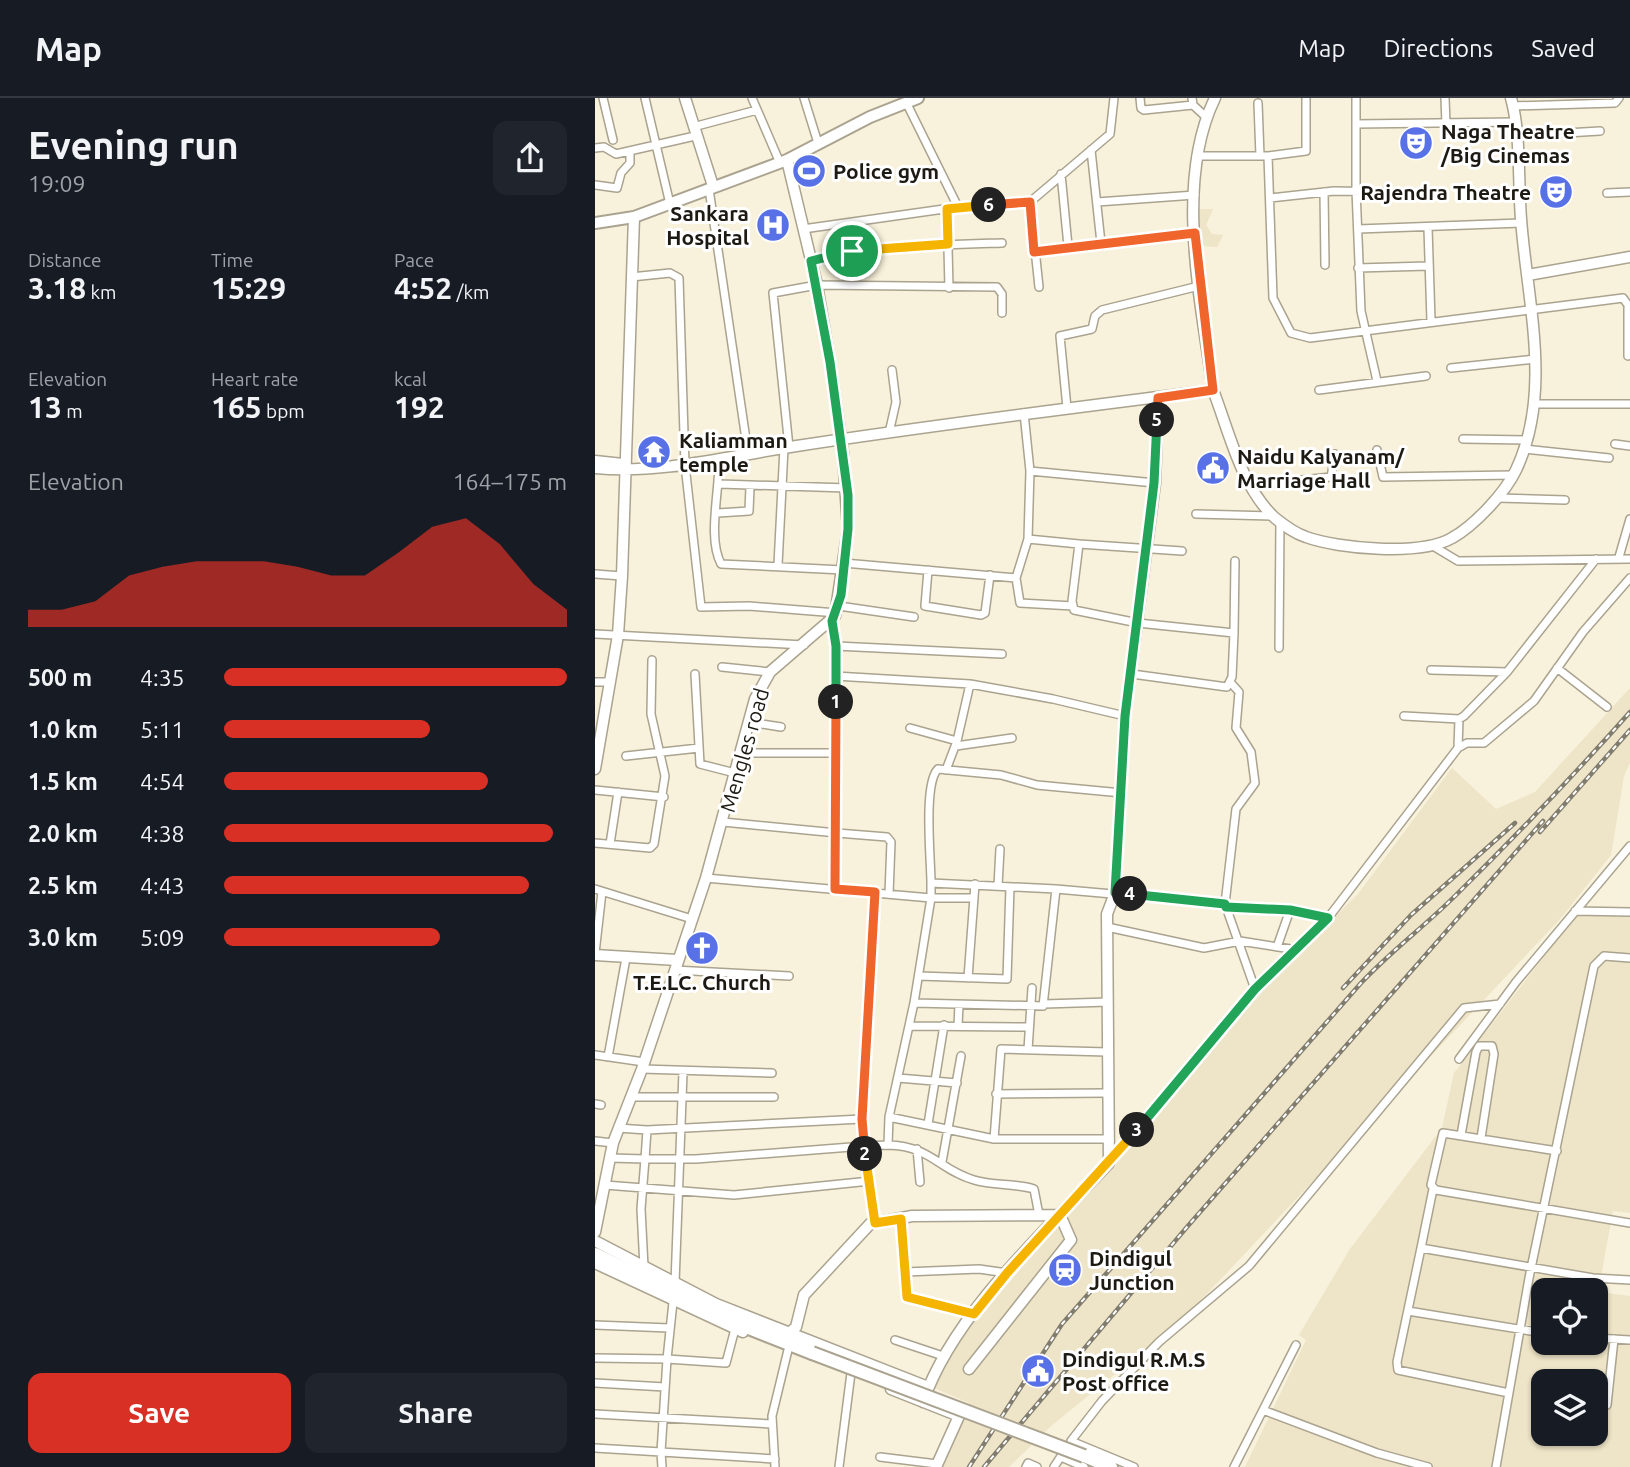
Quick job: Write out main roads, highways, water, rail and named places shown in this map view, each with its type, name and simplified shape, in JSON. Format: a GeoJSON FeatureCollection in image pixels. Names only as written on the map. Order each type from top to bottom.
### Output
{"type":"FeatureCollection","features":[{"type":"Feature","properties":{"kind":"highway"},"geometry":{"type":"LineString","coordinates":[[595,1243],[636,1269],[741,1325],[1084,1462],[1111,1467]]}},
{"type":"Feature","properties":{"kind":"highway"},"geometry":{"type":"LineString","coordinates":[[595,1254],[617,1267],[636,1269]]}},
{"type":"Feature","properties":{"kind":"main road"},"geometry":{"type":"LineString","coordinates":[[685,98],[711,187]]}},
{"type":"Feature","properties":{"kind":"main road"},"geometry":{"type":"LineString","coordinates":[[595,223],[634,218],[783,161],[918,98]]}},
{"type":"Feature","properties":{"kind":"main road"},"geometry":{"type":"LineString","coordinates":[[1215,98],[1206,117],[1196,156],[1195,195],[1199,286],[1213,390],[1252,485],[1277,519],[1307,538],[1361,548],[1433,546],[1453,538],[1497,498],[1513,475],[1525,445],[1533,404],[1535,359],[1512,102]]}},
{"type":"Feature","properties":{"kind":"main road"},"geometry":{"type":"LineString","coordinates":[[783,161],[817,285],[840,440]]}},
{"type":"Feature","properties":{"kind":"main road"},"geometry":{"type":"LineString","coordinates":[[595,769],[618,635],[627,468],[634,218]]}},
{"type":"Feature","properties":{"kind":"main road"},"geometry":{"type":"LineString","coordinates":[[1528,275],[1630,257]]}},
{"type":"Feature","properties":{"kind":"main road"},"geometry":{"type":"LineString","coordinates":[[595,468],[685,465],[748,453],[1024,413],[1213,390]]}},
{"type":"Feature","properties":{"kind":"main road"},"geometry":{"type":"LineString","coordinates":[[923,1402],[943,1356],[974,1314],[1007,1273],[1109,1163],[1108,906],[1115,893],[1125,716],[1154,483],[1158,398]]}},
{"type":"Feature","properties":{"kind":"main road","name":"Mengles road"},"geometry":{"type":"LineString","coordinates":[[595,1232],[613,1143],[643,1066],[706,878],[759,689],[770,672],[804,645],[836,613],[848,529],[847,488],[840,440]]}},
{"type":"Feature","properties":{"kind":"main road"},"geometry":{"type":"LineString","coordinates":[[595,461],[627,468]]}},
{"type":"Feature","properties":{"kind":"main road"},"geometry":{"type":"LineString","coordinates":[[595,954],[676,965]]}},
{"type":"Feature","properties":{"kind":"main road"},"geometry":{"type":"LineString","coordinates":[[787,1335],[796,1327],[804,1295],[870,1224],[901,1219],[1060,1215]]}},
{"type":"Feature","properties":{"kind":"main road"},"geometry":{"type":"LineString","coordinates":[[969,1369],[1071,1240],[1060,1215]]}},
{"type":"Feature","properties":{"kind":"main road"},"geometry":{"type":"LineString","coordinates":[[595,1263],[735,1329],[959,1416],[937,1466]]}},
{"type":"Feature","properties":{"kind":"main road"},"geometry":{"type":"LineString","coordinates":[[636,1269],[675,1283],[787,1335],[928,1387]]}},
{"type":"Feature","properties":{"kind":"main road"},"geometry":{"type":"LineString","coordinates":[[822,1363],[827,1350]]}},
{"type":"Feature","properties":{"kind":"railway"},"geometry":{"type":"LineString","coordinates":[[969,1467],[1062,1324],[1361,983],[1523,828],[1630,712]]}},
{"type":"Feature","properties":{"kind":"railway"},"geometry":{"type":"LineString","coordinates":[[1540,832],[1630,730]]}},
{"type":"Feature","properties":{"kind":"railway"},"geometry":{"type":"LineString","coordinates":[[984,1467],[1187,1227],[1543,821]]}},
{"type":"Feature","properties":{"kind":"railway"},"geometry":{"type":"LineString","coordinates":[[1343,988],[1411,915],[1515,823]]}},
{"type":"Feature","properties":{"kind":"place","name":"Naga Theatre /Big Cinemas"},"geometry":{"type":"Point","coordinates":[1416,143]}},
{"type":"Feature","properties":{"kind":"place","name":"Police gym"},"geometry":{"type":"Point","coordinates":[809,171]}},
{"type":"Feature","properties":{"kind":"place","name":"Rajendra Theatre"},"geometry":{"type":"Point","coordinates":[1556,192]}},
{"type":"Feature","properties":{"kind":"place","name":"Sankara Hospital"},"geometry":{"type":"Point","coordinates":[773,225]}},
{"type":"Feature","properties":{"kind":"place","name":"Kaliamman temple"},"geometry":{"type":"Point","coordinates":[654,452]}},
{"type":"Feature","properties":{"kind":"place","name":"Naidu Kalyanam/ Marriage Hall"},"geometry":{"type":"Point","coordinates":[1213,468]}},
{"type":"Feature","properties":{"kind":"place","name":"T.E.LC. Church"},"geometry":{"type":"Point","coordinates":[702,948]}},
{"type":"Feature","properties":{"kind":"place","name":"Dindigul Junction"},"geometry":{"type":"Point","coordinates":[1065,1270]}},
{"type":"Feature","properties":{"kind":"place","name":"Dindigul R.M.S Post office"},"geometry":{"type":"Point","coordinates":[1038,1371]}}]}
